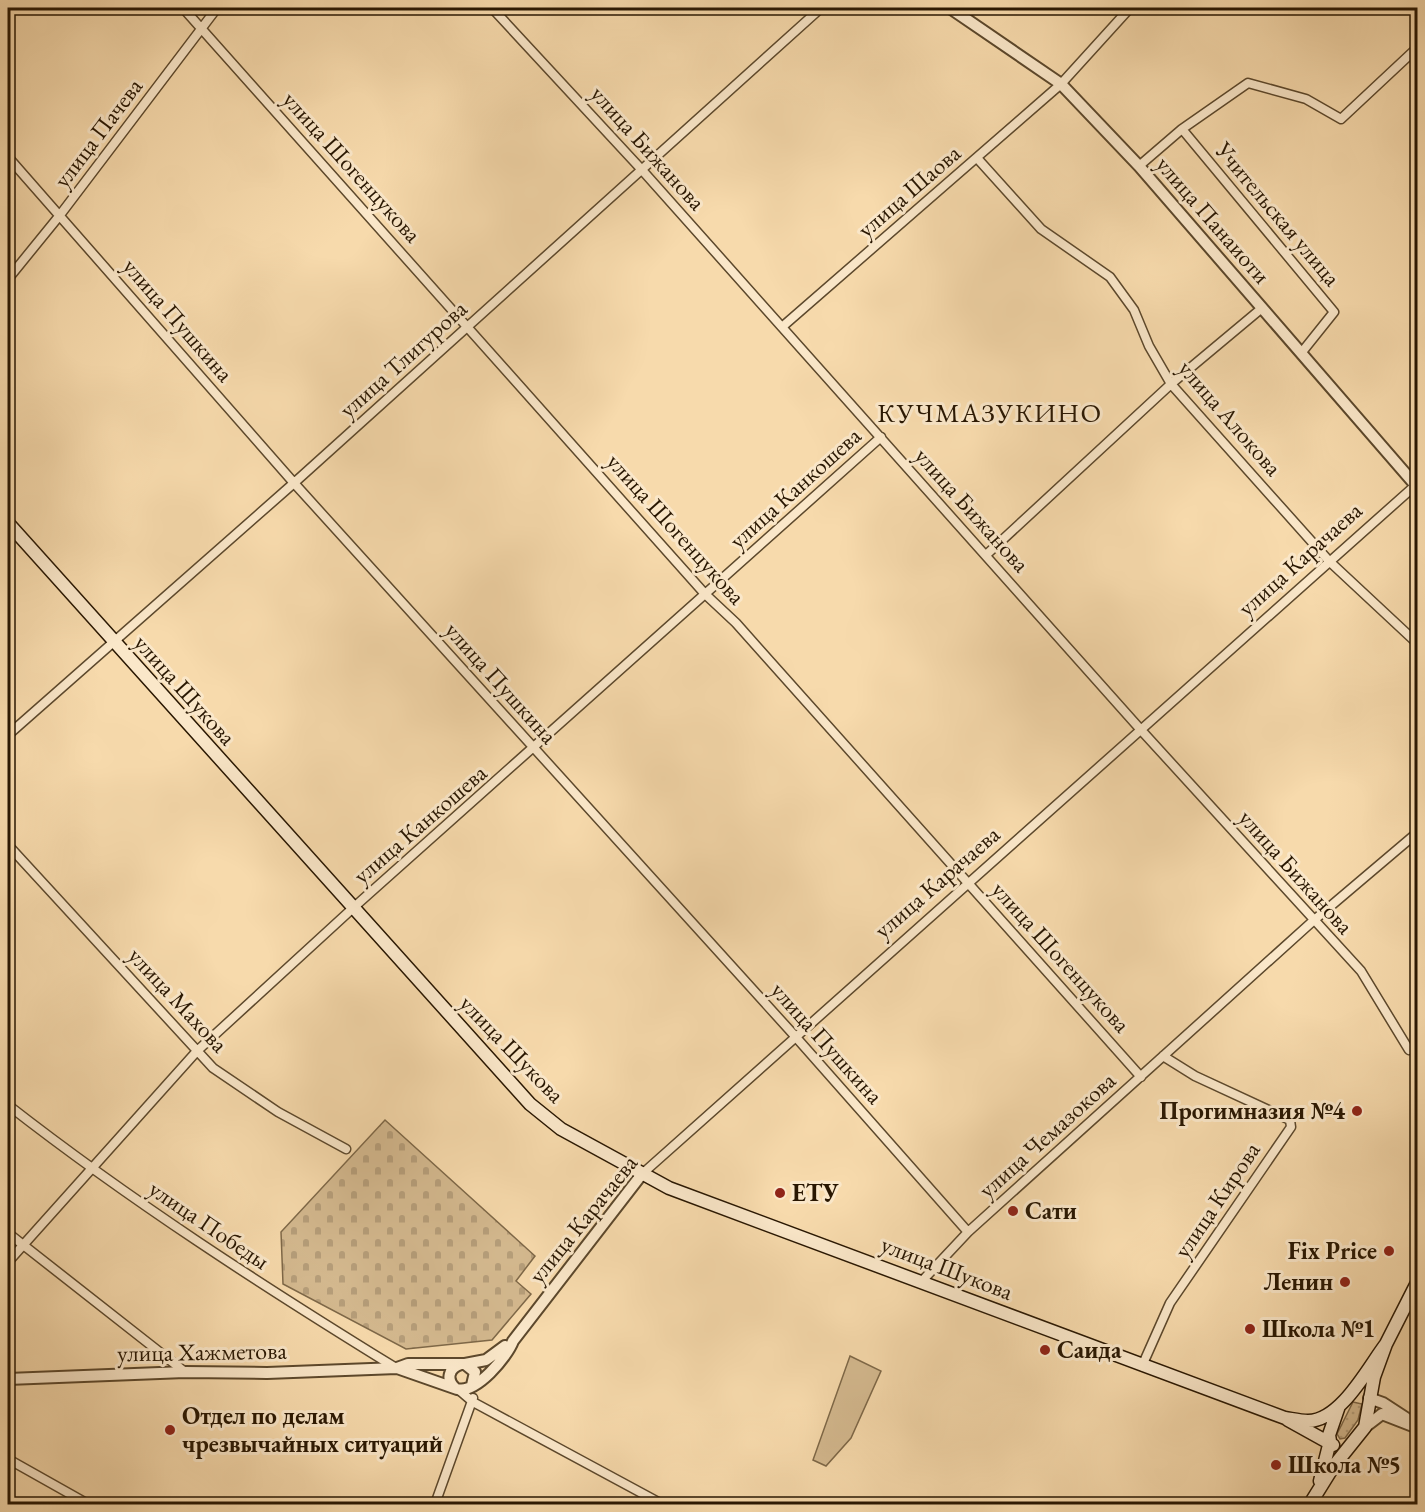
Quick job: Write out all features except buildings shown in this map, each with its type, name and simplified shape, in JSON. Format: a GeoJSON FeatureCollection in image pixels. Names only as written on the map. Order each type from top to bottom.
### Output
{"type":"FeatureCollection","features":[{"type":"Feature","properties":{"kind":"main road","name":"улица Шукова"},"geometry":{"type":"LineString","coordinates":[[8,523],[530,1104],[561,1130],[669,1188],[1285,1418]]}},
{"type":"Feature","properties":{"kind":"main road"},"geometry":{"type":"LineString","coordinates":[[1310,1504],[1365,1427],[1374,1377],[1386,1344],[1418,1281]]}},
{"type":"Feature","properties":{"kind":"main road"},"geometry":{"type":"LineString","coordinates":[[1285,1418],[1308,1421],[1317,1419],[1339,1405],[1349,1395],[1386,1344]]}},
{"type":"Feature","properties":{"kind":"main road"},"geometry":{"type":"LineString","coordinates":[[1349,1395],[1363,1392],[1369,1398]]}},
{"type":"Feature","properties":{"kind":"main road"},"geometry":{"type":"LineString","coordinates":[[1318,1490],[1330,1441],[1331,1427],[1339,1405]]}},
{"type":"Feature","properties":{"kind":"main road"},"geometry":{"type":"LineString","coordinates":[[1285,1418],[1312,1434],[1330,1441],[1340,1449],[1348,1449]]}},
{"type":"Feature","properties":{"kind":"main road"},"geometry":{"type":"LineString","coordinates":[[1312,1434],[1322,1445],[1326,1455]]}},
{"type":"Feature","properties":{"kind":"street","name":"улица Шогенцукова"},"geometry":{"type":"LineString","coordinates":[[183,8],[469,326],[705,594],[736,623],[1141,1077]]}},
{"type":"Feature","properties":{"kind":"street","name":"улица Пачева"},"geometry":{"type":"LineString","coordinates":[[8,279],[60,215],[217,8]]}},
{"type":"Feature","properties":{"kind":"street","name":"улица Бижанова"},"geometry":{"type":"LineString","coordinates":[[492,8],[642,170],[1141,730],[1361,971],[1409,1050]]}},
{"type":"Feature","properties":{"kind":"street","name":"улица Тлигурова"},"geometry":{"type":"LineString","coordinates":[[8,735],[294,483],[820,8]]}},
{"type":"Feature","properties":{"kind":"street","name":"улица Панаиоти"},"geometry":{"type":"LineString","coordinates":[[950,8],[1061,84],[1138,166],[1416,485]]}},
{"type":"Feature","properties":{"kind":"street","name":"улица Шаова"},"geometry":{"type":"LineString","coordinates":[[782,327],[1061,84],[1131,8]]}},
{"type":"Feature","properties":{"kind":"street"},"geometry":{"type":"LineString","coordinates":[[1138,166],[1182,129],[1248,83],[1306,99],[1341,120],[1418,47]]}},
{"type":"Feature","properties":{"kind":"street","name":"Учительская улица"},"geometry":{"type":"LineString","coordinates":[[1182,129],[1334,312],[1302,352]]}},
{"type":"Feature","properties":{"kind":"street","name":"улица Пушкина"},"geometry":{"type":"LineString","coordinates":[[8,157],[294,483],[794,1035],[968,1232]]}},
{"type":"Feature","properties":{"kind":"street","name":"улица Алокова"},"geometry":{"type":"LineString","coordinates":[[977,158],[1041,229],[1110,277],[1134,310],[1149,346],[1171,384],[1329,561],[1418,644]]}},
{"type":"Feature","properties":{"kind":"street"},"geometry":{"type":"LineString","coordinates":[[986,555],[1171,384],[1262,308]]}},
{"type":"Feature","properties":{"kind":"street","name":"улица Канкошева"},"geometry":{"type":"LineString","coordinates":[[8,1262],[197,1051],[353,908],[535,749],[881,437]]}},
{"type":"Feature","properties":{"kind":"street","name":"улица Карачаева"},"geometry":{"type":"LineString","coordinates":[[513,1341],[642,1174],[794,1035],[1416,485]]}},
{"type":"Feature","properties":{"kind":"street","name":"улица Чемазокова"},"geometry":{"type":"LineString","coordinates":[[922,1281],[968,1232],[1313,921],[1418,831]]}},
{"type":"Feature","properties":{"kind":"street","name":"улица Махова"},"geometry":{"type":"LineString","coordinates":[[8,845],[213,1068],[278,1112],[346,1149]]}},
{"type":"Feature","properties":{"kind":"street","name":"улица Кирова"},"geometry":{"type":"LineString","coordinates":[[1142,1366],[1170,1303],[1291,1127],[1290,1120],[1195,1076],[1163,1056]]}},
{"type":"Feature","properties":{"kind":"street","name":"улица Победы"},"geometry":{"type":"LineString","coordinates":[[8,1105],[89,1169],[254,1278],[397,1368]]}},
{"type":"Feature","properties":{"kind":"street"},"geometry":{"type":"LineString","coordinates":[[8,1233],[185,1371]]}},
{"type":"Feature","properties":{"kind":"street"},"geometry":{"type":"LineString","coordinates":[[397,1368],[457,1389],[467,1390],[486,1377],[510,1348],[513,1341]]}},
{"type":"Feature","properties":{"kind":"street","name":"улица Хажметова"},"geometry":{"type":"LineString","coordinates":[[8,1379],[185,1371],[267,1373],[397,1368],[408,1364],[463,1364],[486,1360],[513,1341]]}},
{"type":"Feature","properties":{"kind":"street"},"geometry":{"type":"LineString","coordinates":[[435,1504],[473,1402],[472,1385],[475,1372],[463,1364],[453,1367],[449,1375],[450,1383],[473,1402],[662,1504]]}},
{"type":"Feature","properties":{"kind":"street"},"geometry":{"type":"LineString","coordinates":[[1374,1377],[1374,1390],[1383,1402],[1418,1428]]}},
{"type":"Feature","properties":{"kind":"street"},"geometry":{"type":"LineString","coordinates":[[1369,1398],[1383,1402]]}},
{"type":"Feature","properties":{"kind":"street"},"geometry":{"type":"LineString","coordinates":[[1365,1427],[1382,1414],[1418,1428]]}},
{"type":"Feature","properties":{"kind":"street"},"geometry":{"type":"LineString","coordinates":[[8,1459],[88,1504]]}},
{"type":"Feature","properties":{"kind":"green space"},"geometry":{"type":"Polygon","coordinates":[[[385,1120],[535,1256],[516,1281],[531,1294],[492,1340],[406,1349],[283,1284],[281,1232],[385,1120]]]}},
{"type":"Feature","properties":{"kind":"green space"},"geometry":{"type":"Polygon","coordinates":[[[850,1356],[881,1371],[851,1438],[826,1466],[813,1460],[850,1356]]]}},
{"type":"Feature","properties":{"kind":"green space"},"geometry":{"type":"Polygon","coordinates":[[[1353,1402],[1362,1404],[1358,1420],[1345,1438],[1340,1439],[1337,1434],[1353,1402]]]}},
{"type":"Feature","properties":{"kind":"place","name":"Прогимназия №4"},"geometry":{"type":"Point","coordinates":[1357,1111]}},
{"type":"Feature","properties":{"kind":"place","name":"ЕТУ"},"geometry":{"type":"Point","coordinates":[780,1193]}},
{"type":"Feature","properties":{"kind":"place","name":"Сати"},"geometry":{"type":"Point","coordinates":[1013,1211]}},
{"type":"Feature","properties":{"kind":"place","name":"Fix Price"},"geometry":{"type":"Point","coordinates":[1389,1251]}},
{"type":"Feature","properties":{"kind":"place","name":"Ленин"},"geometry":{"type":"Point","coordinates":[1345,1282]}},
{"type":"Feature","properties":{"kind":"place","name":"Школа №1"},"geometry":{"type":"Point","coordinates":[1250,1329]}},
{"type":"Feature","properties":{"kind":"place","name":"Саида"},"geometry":{"type":"Point","coordinates":[1045,1350]}},
{"type":"Feature","properties":{"kind":"place","name":"Отдел по делам чрезвычайных ситуаций"},"geometry":{"type":"Point","coordinates":[170,1430]}},
{"type":"Feature","properties":{"kind":"place","name":"Школа №5"},"geometry":{"type":"Point","coordinates":[1276,1465]}},
{"type":"Feature","properties":{"kind":"district","name":"КУЧМАЗУКИНО"},"geometry":{"type":"Point","coordinates":[990,413]}}]}
